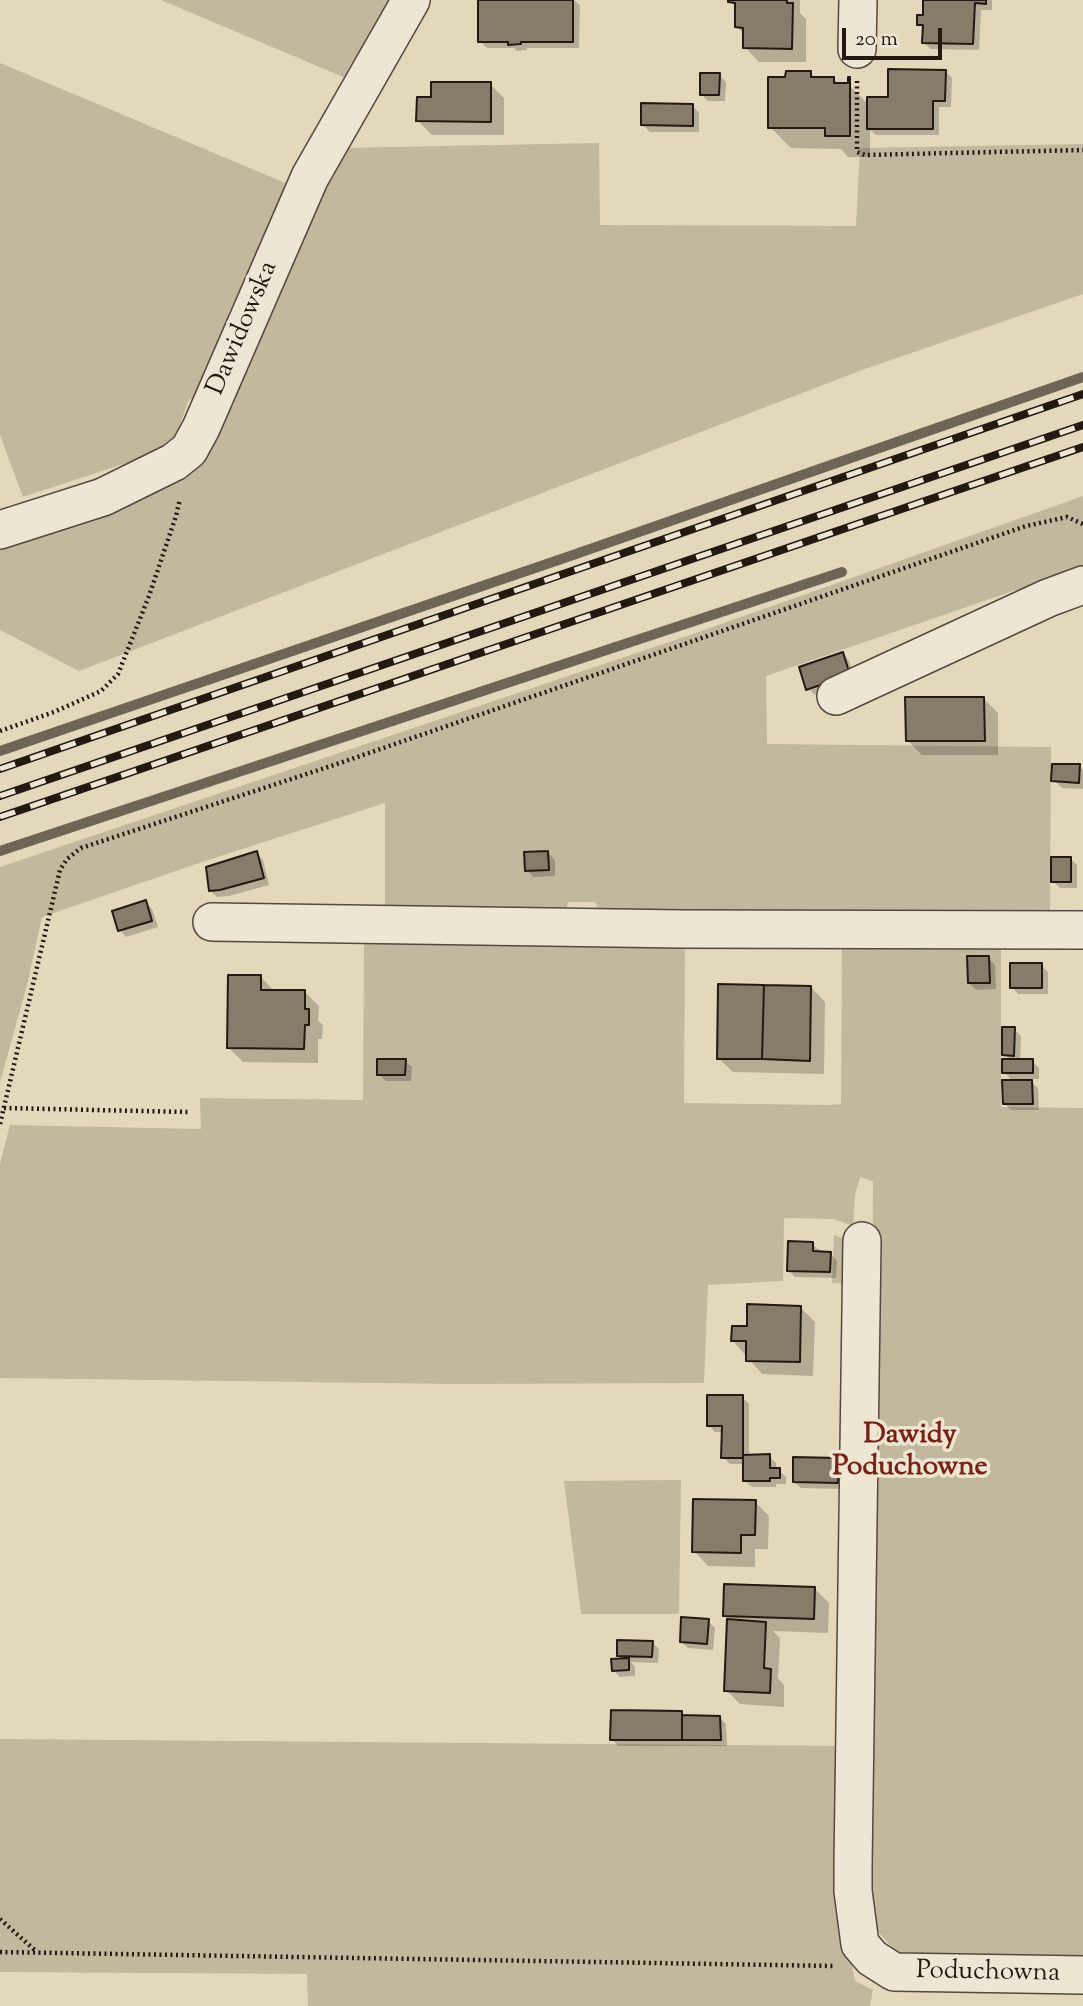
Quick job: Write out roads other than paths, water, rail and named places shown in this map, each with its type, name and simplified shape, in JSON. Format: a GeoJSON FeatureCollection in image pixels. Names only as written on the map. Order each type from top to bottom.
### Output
{"type":"FeatureCollection","features":[{"type":"Feature","properties":{"kind":"street","name":"Dawidowska"},"geometry":{"type":"LineString","coordinates":[[0,530],[103,497],[174,462],[189,450],[310,177],[411,0]]}},
{"type":"Feature","properties":{"kind":"street"},"geometry":{"type":"LineString","coordinates":[[858,0],[858,49]]}},
{"type":"Feature","properties":{"kind":"street"},"geometry":{"type":"LineString","coordinates":[[836,696],[1048,598],[1083,585]]}},
{"type":"Feature","properties":{"kind":"street"},"geometry":{"type":"LineString","coordinates":[[212,922],[696,929],[1083,929]]}},
{"type":"Feature","properties":{"kind":"street","name":"Poduchowna"},"geometry":{"type":"LineString","coordinates":[[862,1241],[853,1891],[860,1944],[883,1965],[1083,1975]]}},
{"type":"Feature","properties":{"kind":"waterway"},"geometry":{"type":"LineString","coordinates":[[0,751],[1083,377]]}},
{"type":"Feature","properties":{"kind":"waterway"},"geometry":{"type":"LineString","coordinates":[[0,851],[842,572]]}},
{"type":"Feature","properties":{"kind":"railway"},"geometry":{"type":"LineString","coordinates":[[0,769],[1083,394]]}},
{"type":"Feature","properties":{"kind":"railway"},"geometry":{"type":"LineString","coordinates":[[0,796],[1083,425]]}},
{"type":"Feature","properties":{"kind":"railway"},"geometry":{"type":"LineString","coordinates":[[0,817],[1083,447]]}},
{"type":"Feature","properties":{"kind":"district","name":"Dawidy Poduchowne"},"geometry":{"type":"Point","coordinates":[910,1453]}}]}
